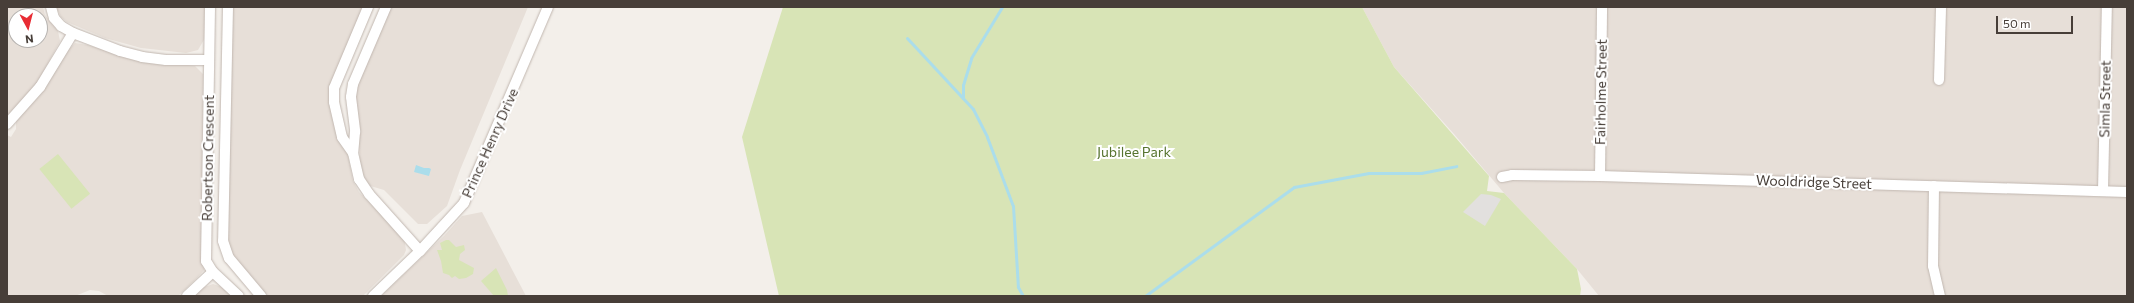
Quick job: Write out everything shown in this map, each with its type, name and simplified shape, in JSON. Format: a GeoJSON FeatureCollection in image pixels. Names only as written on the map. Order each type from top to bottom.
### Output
{"type":"FeatureCollection","features":[{"type":"Feature","properties":{"kind":"street"},"geometry":{"type":"LineString","coordinates":[[51,7],[54,18],[59,25],[73,33],[142,57],[166,60],[209,60]]}},
{"type":"Feature","properties":{"kind":"street","name":"Robertson Crescent"},"geometry":{"type":"LineString","coordinates":[[210,7],[206,261],[213,272],[239,296]]}},
{"type":"Feature","properties":{"kind":"street","name":"Robertson Crescent"},"geometry":{"type":"LineString","coordinates":[[228,7],[223,241],[229,258],[261,296]]}},
{"type":"Feature","properties":{"kind":"street"},"geometry":{"type":"LineString","coordinates":[[353,154],[342,137],[334,102],[334,88],[368,7]]}},
{"type":"Feature","properties":{"kind":"street"},"geometry":{"type":"LineString","coordinates":[[386,7],[353,84],[351,97],[355,132],[353,154],[359,179],[369,194],[420,251]]}},
{"type":"Feature","properties":{"kind":"street","name":"Prince Henry Drive"},"geometry":{"type":"LineString","coordinates":[[373,296],[420,251],[464,203],[548,7]]}},
{"type":"Feature","properties":{"kind":"street","name":"Fairholme Street"},"geometry":{"type":"LineString","coordinates":[[1600,176],[1602,7]]}},
{"type":"Feature","properties":{"kind":"street"},"geometry":{"type":"LineString","coordinates":[[1939,80],[1941,7]]}},
{"type":"Feature","properties":{"kind":"street","name":"Simla Street"},"geometry":{"type":"LineString","coordinates":[[2103,191],[2107,7]]}},
{"type":"Feature","properties":{"kind":"street"},"geometry":{"type":"LineString","coordinates":[[7,124],[40,87],[73,33]]}},
{"type":"Feature","properties":{"kind":"street","name":"Wooldridge Street"},"geometry":{"type":"LineString","coordinates":[[1502,177],[1512,175],[1600,176],[2127,192]]}},
{"type":"Feature","properties":{"kind":"street"},"geometry":{"type":"LineString","coordinates":[[1934,186],[1933,266],[1940,296]]}},
{"type":"Feature","properties":{"kind":"street"},"geometry":{"type":"LineString","coordinates":[[187,296],[213,272]]}},
{"type":"Feature","properties":{"kind":"shaded area"},"geometry":{"type":"Polygon","coordinates":[[[7,7],[43,8],[8,8],[8,48],[48,48],[48,19],[58,31],[60,41],[36,86],[7,116],[7,7]]]}},
{"type":"Feature","properties":{"kind":"shaded area"},"geometry":{"type":"Polygon","coordinates":[[[56,7],[206,7],[205,38],[198,50],[186,53],[141,48],[105,38],[67,22],[61,17],[56,7]]]}},
{"type":"Feature","properties":{"kind":"shaded area"},"geometry":{"type":"Polygon","coordinates":[[[232,7],[363,7],[333,78],[353,181],[359,192],[404,238],[406,250],[404,255],[363,296],[268,296],[237,263],[228,243],[232,7]]]}},
{"type":"Feature","properties":{"kind":"shaded area"},"geometry":{"type":"Polygon","coordinates":[[[391,7],[528,7],[460,170],[447,206],[427,224],[418,224],[384,190],[367,185],[360,165],[358,115],[355,103],[355,92],[391,7]]]}},
{"type":"Feature","properties":{"kind":"shaded area"},"geometry":{"type":"Polygon","coordinates":[[[1362,7],[2127,7],[2127,296],[1599,296],[1577,269],[1504,193],[1394,67],[1362,7]]]}},
{"type":"Feature","properties":{"kind":"shaded area"},"geometry":{"type":"Polygon","coordinates":[[[75,43],[88,45],[126,57],[195,66],[203,74],[202,211],[205,265],[204,270],[178,296],[108,296],[99,291],[90,290],[75,296],[7,296],[7,135],[11,137],[16,129],[16,121],[40,95],[68,50],[75,43]]]}},
{"type":"Feature","properties":{"kind":"shaded area"},"geometry":{"type":"Polygon","coordinates":[[[1481,194],[1491,195],[1501,199],[1485,226],[1463,212],[1481,194]]]}},
{"type":"Feature","properties":{"kind":"shaded area"},"geometry":{"type":"Polygon","coordinates":[[[482,212],[526,296],[381,296],[444,236],[462,216],[482,212]]]}},
{"type":"Feature","properties":{"kind":"shaded area"},"geometry":{"type":"Polygon","coordinates":[[[213,284],[222,287],[232,296],[194,296],[202,288],[213,284]]]}},
{"type":"Feature","properties":{"kind":"green space","name":"Jubilee Park"},"geometry":{"type":"Polygon","coordinates":[[[783,7],[1362,7],[1394,67],[1489,176],[1487,191],[1504,193],[1577,269],[1581,289],[1580,296],[779,296],[742,137],[783,7]]]}},
{"type":"Feature","properties":{"kind":"green space"},"geometry":{"type":"Polygon","coordinates":[[[58,154],[90,194],[71,209],[39,169],[58,154]]]}},
{"type":"Feature","properties":{"kind":"green space"},"geometry":{"type":"Polygon","coordinates":[[[449,240],[456,247],[464,245],[465,250],[460,254],[459,260],[474,268],[473,274],[466,278],[459,279],[455,276],[452,278],[443,273],[437,250],[442,250],[440,243],[449,240]]]}},
{"type":"Feature","properties":{"kind":"green space"},"geometry":{"type":"Polygon","coordinates":[[[496,268],[507,290],[508,296],[494,296],[481,281],[496,268]]]}},
{"type":"Feature","properties":{"kind":"water"},"geometry":{"type":"Polygon","coordinates":[[[416,165],[431,169],[429,176],[414,172],[416,165]]]}},
{"type":"Feature","properties":{"kind":"waterway"},"geometry":{"type":"LineString","coordinates":[[963,98],[963,85],[971,58],[1002,7]]}},
{"type":"Feature","properties":{"kind":"waterway"},"geometry":{"type":"LineString","coordinates":[[907,38],[973,109],[987,137],[1013,206],[1018,287],[1023,296]]}},
{"type":"Feature","properties":{"kind":"waterway"},"geometry":{"type":"LineString","coordinates":[[1145,296],[1294,187],[1369,173],[1421,173],[1456,166]]}}]}
